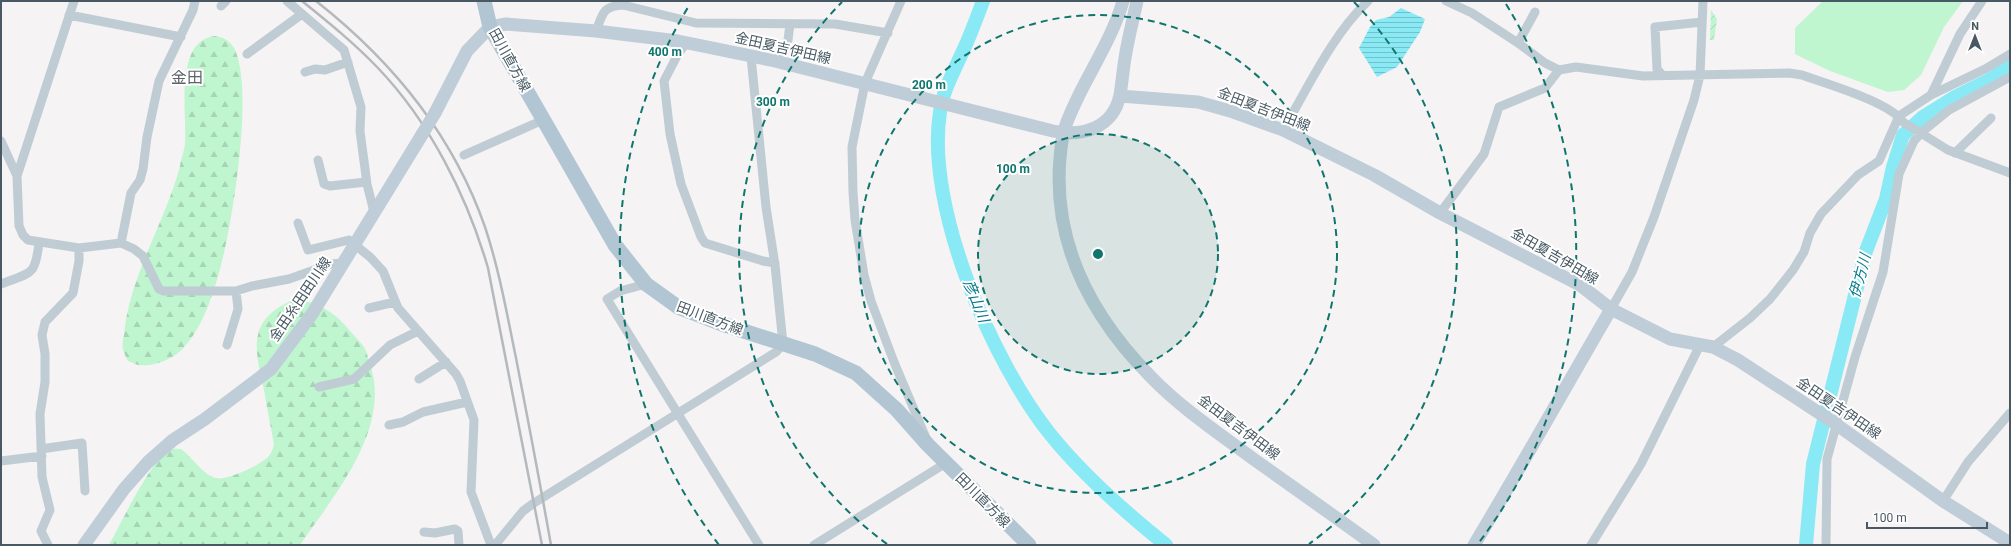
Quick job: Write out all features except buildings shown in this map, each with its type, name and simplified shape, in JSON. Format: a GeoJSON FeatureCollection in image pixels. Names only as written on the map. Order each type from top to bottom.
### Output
{"type":"FeatureCollection","features":[{"type":"Feature","properties":{"kind":"main road","name":"田川直方線"},"geometry":{"type":"LineString","coordinates":[[484,1],[490,27],[543,120],[615,245],[646,284],[678,307],[815,354],[856,373],[897,410],[928,445],[1029,545]]}},
{"type":"Feature","properties":{"kind":"main road","name":"金田夏吉伊田線"},"geometry":{"type":"LineString","coordinates":[[1123,1],[1115,23],[1072,111],[1058,132],[1059,185],[1062,216],[1068,247],[1086,292],[1114,336],[1151,378],[1197,418],[1374,545]]}},
{"type":"Feature","properties":{"kind":"main road"},"geometry":{"type":"LineString","coordinates":[[1120,96],[1125,59],[1137,1]]}},
{"type":"Feature","properties":{"kind":"main road","name":"金田夏吉伊田線"},"geometry":{"type":"LineString","coordinates":[[490,27],[506,24],[596,31],[686,43],[778,62],[1058,132],[1078,134],[1091,130],[1104,122],[1113,110],[1120,96],[1198,102],[1283,130],[1374,175],[1440,213],[1546,269],[1580,285],[1611,310],[1670,339],[1713,347],[1738,360],[1820,413],[1943,501],[2010,543]]}},
{"type":"Feature","properties":{"kind":"main road","name":"金田糸田田川線"},"geometry":{"type":"LineString","coordinates":[[84,545],[124,489],[148,462],[173,440],[205,419],[271,369],[312,314],[435,113],[467,51],[490,27]]}},
{"type":"Feature","properties":{"kind":"main road"},"geometry":{"type":"LineString","coordinates":[[1474,545],[1558,404],[1588,347],[1611,310]]}},
{"type":"Feature","properties":{"kind":"street"},"geometry":{"type":"LineString","coordinates":[[74,1],[17,176],[19,226],[28,240],[39,243],[79,248],[121,243],[134,249],[143,256],[159,289],[163,291],[236,291],[252,286],[289,279],[331,264],[343,263]]}},
{"type":"Feature","properties":{"kind":"street"},"geometry":{"type":"LineString","coordinates":[[121,243],[131,194],[140,180],[144,169],[147,137],[159,81],[194,10],[195,1]]}},
{"type":"Feature","properties":{"kind":"street"},"geometry":{"type":"LineString","coordinates":[[287,1],[344,50],[361,107],[360,131],[366,182],[374,212]]}},
{"type":"Feature","properties":{"kind":"street"},"geometry":{"type":"LineString","coordinates":[[901,1],[888,33],[874,60],[869,85],[852,147],[855,220],[864,275],[871,301],[894,362],[921,422],[928,445]]}},
{"type":"Feature","properties":{"kind":"street"},"geometry":{"type":"LineString","coordinates":[[1283,130],[1343,30],[1368,1]]}},
{"type":"Feature","properties":{"kind":"street"},"geometry":{"type":"LineString","coordinates":[[1446,1],[1472,13],[1518,43],[1545,63],[1559,70],[1576,67],[1642,76],[1802,74],[1884,106],[1901,119],[1955,153],[2010,173]]}},
{"type":"Feature","properties":{"kind":"street"},"geometry":{"type":"LineString","coordinates":[[1931,95],[1960,34],[1982,1]]}},
{"type":"Feature","properties":{"kind":"street"},"geometry":{"type":"LineString","coordinates":[[1611,310],[1632,272],[1654,216],[1687,123],[1700,75],[1702,3]]}},
{"type":"Feature","properties":{"kind":"street"},"geometry":{"type":"LineString","coordinates":[[596,31],[605,10],[611,6],[623,5],[696,23],[836,24],[888,33]]}},
{"type":"Feature","properties":{"kind":"street"},"geometry":{"type":"LineString","coordinates":[[1518,43],[1535,12]]}},
{"type":"Feature","properties":{"kind":"street"},"geometry":{"type":"LineString","coordinates":[[247,54],[302,14]]}},
{"type":"Feature","properties":{"kind":"street"},"geometry":{"type":"LineString","coordinates":[[69,15],[181,37]]}},
{"type":"Feature","properties":{"kind":"street"},"geometry":{"type":"LineString","coordinates":[[1662,75],[1657,69],[1655,27],[1702,22]]}},
{"type":"Feature","properties":{"kind":"street"},"geometry":{"type":"LineString","coordinates":[[778,62],[779,54],[788,40],[790,24]]}},
{"type":"Feature","properties":{"kind":"street"},"geometry":{"type":"LineString","coordinates":[[686,43],[678,54],[664,80],[670,134],[681,184],[701,237],[705,243],[774,263]]}},
{"type":"Feature","properties":{"kind":"street"},"geometry":{"type":"LineString","coordinates":[[1713,347],[1750,318],[1770,299],[1794,270],[1804,252],[1810,233],[1821,214],[1858,175],[1879,161],[1901,119],[1931,95],[1985,69],[2010,54]]}},
{"type":"Feature","properties":{"kind":"street"},"geometry":{"type":"LineString","coordinates":[[494,545],[523,511],[534,502],[677,415],[776,352],[783,344],[766,207],[751,57]]}},
{"type":"Feature","properties":{"kind":"street"},"geometry":{"type":"LineString","coordinates":[[305,72],[315,69],[325,70],[348,62]]}},
{"type":"Feature","properties":{"kind":"street"},"geometry":{"type":"LineString","coordinates":[[1440,213],[1484,154],[1499,107],[1545,88],[1559,70]]}},
{"type":"Feature","properties":{"kind":"street"},"geometry":{"type":"LineString","coordinates":[[1826,545],[1827,459],[1834,423],[1883,272],[1899,174],[1920,131],[1949,110],[2010,77]]}},
{"type":"Feature","properties":{"kind":"street"},"geometry":{"type":"LineString","coordinates":[[1955,153],[1991,118]]}},
{"type":"Feature","properties":{"kind":"street"},"geometry":{"type":"LineString","coordinates":[[464,155],[543,120]]}},
{"type":"Feature","properties":{"kind":"street"},"geometry":{"type":"LineString","coordinates":[[1,141],[17,176]]}},
{"type":"Feature","properties":{"kind":"street"},"geometry":{"type":"LineString","coordinates":[[318,160],[324,184],[330,186],[366,182]]}},
{"type":"Feature","properties":{"kind":"street"},"geometry":{"type":"LineString","coordinates":[[298,223],[308,250],[349,240],[370,257],[383,271],[398,308],[460,380],[474,420],[471,492],[490,545]]}},
{"type":"Feature","properties":{"kind":"street"},"geometry":{"type":"LineString","coordinates":[[1,284],[30,272],[36,264],[39,243]]}},
{"type":"Feature","properties":{"kind":"street"},"geometry":{"type":"LineString","coordinates":[[48,545],[41,531],[50,510],[42,478],[40,414],[45,382],[45,354],[42,335],[45,322],[73,293],[77,274],[79,248]]}},
{"type":"Feature","properties":{"kind":"street"},"geometry":{"type":"LineString","coordinates":[[646,284],[620,291],[607,299],[677,415],[759,545]]}},
{"type":"Feature","properties":{"kind":"street"},"geometry":{"type":"LineString","coordinates":[[227,345],[238,309],[236,291]]}},
{"type":"Feature","properties":{"kind":"street"},"geometry":{"type":"LineString","coordinates":[[369,308],[395,302]]}},
{"type":"Feature","properties":{"kind":"street"},"geometry":{"type":"LineString","coordinates":[[319,387],[354,380],[390,345],[418,332]]}},
{"type":"Feature","properties":{"kind":"street"},"geometry":{"type":"LineString","coordinates":[[1591,545],[1641,464],[1700,345]]}},
{"type":"Feature","properties":{"kind":"street"},"geometry":{"type":"LineString","coordinates":[[420,379],[446,362]]}},
{"type":"Feature","properties":{"kind":"street"},"geometry":{"type":"LineString","coordinates":[[389,425],[403,422],[423,412],[467,402]]}},
{"type":"Feature","properties":{"kind":"street"},"geometry":{"type":"LineString","coordinates":[[1943,501],[1968,462],[2010,413]]}},
{"type":"Feature","properties":{"kind":"street"},"geometry":{"type":"LineString","coordinates":[[1,461],[82,443],[85,491]]}},
{"type":"Feature","properties":{"kind":"street"},"geometry":{"type":"LineString","coordinates":[[814,545],[946,463]]}},
{"type":"Feature","properties":{"kind":"street"},"geometry":{"type":"LineString","coordinates":[[424,532],[435,533],[455,529],[458,531],[459,545]]}},
{"type":"Feature","properties":{"kind":"green space"},"geometry":{"type":"Polygon","coordinates":[[[1823,1],[1963,1],[1944,27],[1921,75],[1904,90],[1888,92],[1830,71],[1795,54],[1795,28],[1823,1]]]}},
{"type":"Feature","properties":{"kind":"green space"},"geometry":{"type":"Polygon","coordinates":[[[1711,10],[1717,19],[1714,40],[1710,40],[1711,10]]]}},
{"type":"Feature","properties":{"kind":"green space"},"geometry":{"type":"Polygon","coordinates":[[[215,36],[226,39],[234,48],[240,67],[242,93],[242,124],[239,157],[225,249],[211,300],[202,320],[191,338],[181,350],[171,358],[152,365],[138,365],[128,361],[123,350],[127,313],[140,271],[166,208],[184,151],[185,80],[188,64],[193,50],[202,41],[215,36]]]}},
{"type":"Feature","properties":{"kind":"green space"},"geometry":{"type":"Polygon","coordinates":[[[293,300],[310,302],[317,305],[332,313],[344,324],[365,349],[375,388],[373,413],[366,437],[356,460],[343,483],[300,545],[109,545],[143,482],[159,459],[171,449],[181,449],[202,470],[216,478],[227,477],[248,470],[269,456],[274,445],[258,362],[258,338],[261,327],[267,317],[278,308],[293,300]]]}},
{"type":"Feature","properties":{"kind":"water"},"geometry":{"type":"Polygon","coordinates":[[[1401,8],[1425,19],[1420,32],[1397,67],[1377,77],[1359,48],[1370,27],[1376,20],[1389,17],[1401,8]]]}},
{"type":"Feature","properties":{"kind":"waterway","name":"彦山川"},"geometry":{"type":"LineString","coordinates":[[983,1],[969,38],[946,88],[940,112],[938,150],[943,192],[953,236],[968,281],[986,325],[1006,366],[1028,403],[1050,434],[1090,478],[1135,520],[1166,545]]}},
{"type":"Feature","properties":{"kind":"waterway","name":"伊方川"},"geometry":{"type":"LineString","coordinates":[[1806,545],[1813,464],[1866,251],[1886,199],[1893,167],[1903,135],[1923,117],[1955,97],[1989,80],[2010,66]]}},
{"type":"Feature","properties":{"kind":"railway"},"geometry":{"type":"LineString","coordinates":[[302,1],[359,50],[396,88],[414,111],[430,136],[458,187],[488,268],[542,545]]}},
{"type":"Feature","properties":{"kind":"railway"},"geometry":{"type":"LineString","coordinates":[[316,1],[370,48],[417,102],[456,161],[472,193],[490,243],[502,292],[551,545]]}},
{"type":"Feature","properties":{"kind":"district","name":"金田"},"geometry":{"type":"Point","coordinates":[187,77]}}]}
